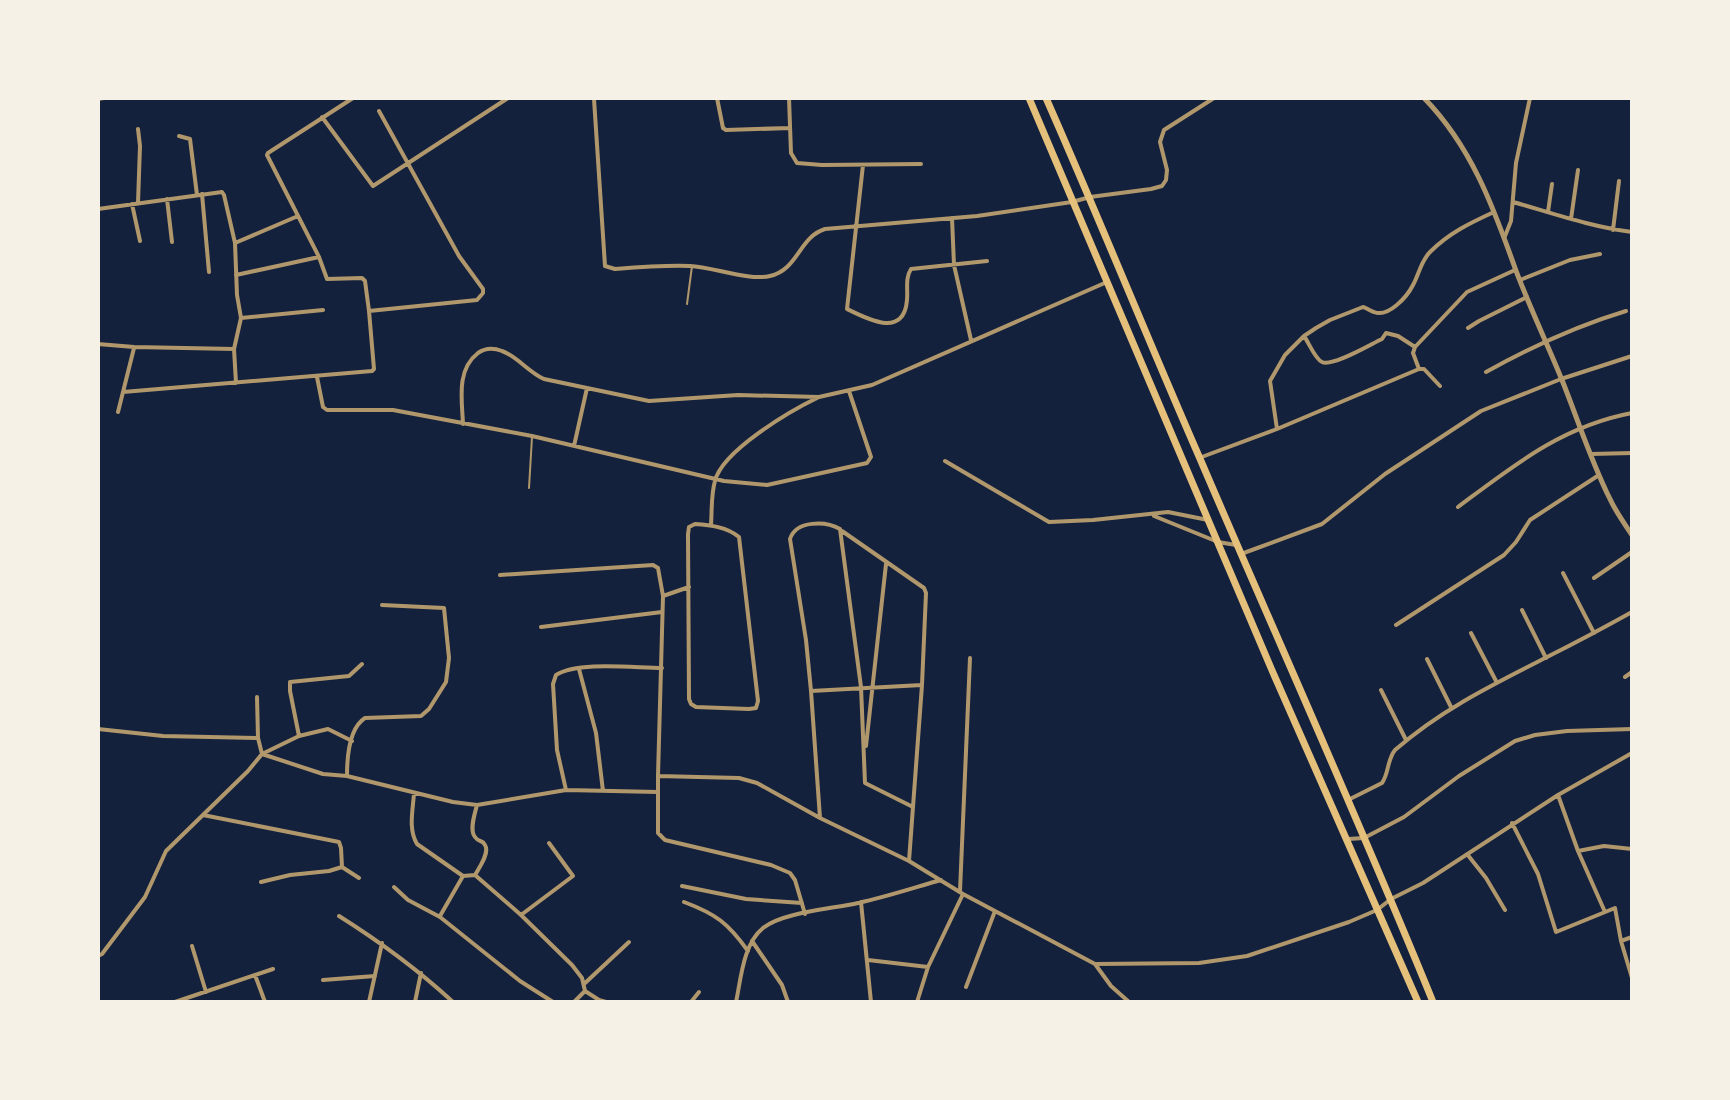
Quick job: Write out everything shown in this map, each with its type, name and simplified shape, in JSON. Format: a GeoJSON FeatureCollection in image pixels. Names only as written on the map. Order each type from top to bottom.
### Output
{"type":"FeatureCollection","features":[{"type":"Feature","properties":{"kind":"main road"},"geometry":{"type":"LineString","coordinates":[[1029,98],[1271,668],[1418,1002]]}},
{"type":"Feature","properties":{"kind":"main road"},"geometry":{"type":"LineString","coordinates":[[1046,98],[1433,1002]]}},
{"type":"Feature","properties":{"kind":"street"},"geometry":{"type":"LineString","coordinates":[[98,99],[104,98]]}},
{"type":"Feature","properties":{"kind":"street"},"geometry":{"type":"LineString","coordinates":[[123,392],[317,377],[374,369],[364,279],[327,279],[267,155],[353,98]]}},
{"type":"Feature","properties":{"kind":"street"},"geometry":{"type":"LineString","coordinates":[[322,117],[371,185],[375,185],[508,98]]}},
{"type":"Feature","properties":{"kind":"street"},"geometry":{"type":"LineString","coordinates":[[717,98],[726,130],[790,128]]}},
{"type":"Feature","properties":{"kind":"street"},"geometry":{"type":"LineString","coordinates":[[789,98],[791,153],[797,163],[921,164]]}},
{"type":"Feature","properties":{"kind":"street"},"geometry":{"type":"LineString","coordinates":[[594,99],[605,266],[615,269],[692,266],[769,276],[791,264],[805,240],[825,229],[952,218],[1162,186],[1167,170],[1160,142],[1164,130],[1214,98]]}},
{"type":"Feature","properties":{"kind":"street"},"geometry":{"type":"LineString","coordinates":[[1424,98],[1456,135],[1471,161],[1505,236],[1515,270],[1599,475],[1611,502],[1632,535]]}},
{"type":"Feature","properties":{"kind":"street"},"geometry":{"type":"LineString","coordinates":[[1505,236],[1511,221],[1516,163],[1530,98]]}},
{"type":"Feature","properties":{"kind":"street"},"geometry":{"type":"LineString","coordinates":[[369,311],[477,300],[483,293],[459,256],[379,111]]}},
{"type":"Feature","properties":{"kind":"street"},"geometry":{"type":"LineString","coordinates":[[138,129],[140,146],[135,204],[140,241]]}},
{"type":"Feature","properties":{"kind":"street"},"geometry":{"type":"LineString","coordinates":[[179,136],[190,139],[209,272]]}},
{"type":"Feature","properties":{"kind":"street"},"geometry":{"type":"LineString","coordinates":[[863,165],[847,309],[888,324],[895,322],[905,311],[911,269],[987,261]]}},
{"type":"Feature","properties":{"kind":"street"},"geometry":{"type":"LineString","coordinates":[[1571,219],[1578,170]]}},
{"type":"Feature","properties":{"kind":"street"},"geometry":{"type":"LineString","coordinates":[[1613,230],[1619,181]]}},
{"type":"Feature","properties":{"kind":"street"},"geometry":{"type":"LineString","coordinates":[[1548,212],[1552,184]]}},
{"type":"Feature","properties":{"kind":"street"},"geometry":{"type":"LineString","coordinates":[[98,209],[222,192],[235,243],[241,318],[234,349],[236,383]]}},
{"type":"Feature","properties":{"kind":"street"},"geometry":{"type":"LineString","coordinates":[[167,199],[172,242]]}},
{"type":"Feature","properties":{"kind":"street"},"geometry":{"type":"LineString","coordinates":[[1513,202],[1613,230],[1632,232]]}},
{"type":"Feature","properties":{"kind":"street"},"geometry":{"type":"LineString","coordinates":[[1277,429],[1270,381],[1285,355],[1304,336],[1330,320],[1363,307],[1376,314],[1393,308],[1413,286],[1427,255],[1462,227],[1494,212]]}},
{"type":"Feature","properties":{"kind":"street"},"geometry":{"type":"LineString","coordinates":[[235,243],[298,216]]}},
{"type":"Feature","properties":{"kind":"street"},"geometry":{"type":"LineString","coordinates":[[952,218],[954,265],[971,340]]}},
{"type":"Feature","properties":{"kind":"street"},"geometry":{"type":"LineString","coordinates":[[1520,280],[1570,260],[1600,254]]}},
{"type":"Feature","properties":{"kind":"street"},"geometry":{"type":"LineString","coordinates":[[236,275],[319,257]]}},
{"type":"Feature","properties":{"kind":"street"},"geometry":{"type":"LineString","coordinates":[[1419,369],[1413,353],[1415,347],[1467,292],[1515,270]]}},
{"type":"Feature","properties":{"kind":"street"},"geometry":{"type":"LineString","coordinates":[[463,424],[463,375],[476,355],[492,348],[506,353],[540,378],[649,401],[738,395],[819,397],[872,385],[1107,282]]}},
{"type":"Feature","properties":{"kind":"street"},"geometry":{"type":"LineString","coordinates":[[1468,328],[1527,297]]}},
{"type":"Feature","properties":{"kind":"street"},"geometry":{"type":"LineString","coordinates":[[241,318],[323,310]]}},
{"type":"Feature","properties":{"kind":"street"},"geometry":{"type":"LineString","coordinates":[[1486,372],[1545,340],[1626,311]]}},
{"type":"Feature","properties":{"kind":"street"},"geometry":{"type":"LineString","coordinates":[[1304,336],[1319,361],[1326,364],[1382,339],[1386,333],[1398,336],[1415,347]]}},
{"type":"Feature","properties":{"kind":"street"},"geometry":{"type":"LineString","coordinates":[[98,344],[234,349]]}},
{"type":"Feature","properties":{"kind":"street"},"geometry":{"type":"LineString","coordinates":[[118,412],[134,347]]}},
{"type":"Feature","properties":{"kind":"street"},"geometry":{"type":"LineString","coordinates":[[1152,515],[1239,550],[1322,524],[1385,474],[1468,417],[1561,379],[1632,356]]}},
{"type":"Feature","properties":{"kind":"street"},"geometry":{"type":"LineString","coordinates":[[1199,458],[1419,369],[1424,369],[1440,386]]}},
{"type":"Feature","properties":{"kind":"street"},"geometry":{"type":"LineString","coordinates":[[317,377],[323,407],[327,410],[393,410],[532,436],[715,478],[767,485],[867,463],[871,457],[849,391]]}},
{"type":"Feature","properties":{"kind":"street"},"geometry":{"type":"LineString","coordinates":[[574,446],[587,388]]}},
{"type":"Feature","properties":{"kind":"street"},"geometry":{"type":"LineString","coordinates":[[711,525],[715,478],[732,456],[790,410],[819,397]]}},
{"type":"Feature","properties":{"kind":"street"},"geometry":{"type":"LineString","coordinates":[[1458,507],[1541,448],[1581,427],[1632,413]]}},
{"type":"Feature","properties":{"kind":"street"},"geometry":{"type":"LineString","coordinates":[[1591,454],[1632,453]]}},
{"type":"Feature","properties":{"kind":"street"},"geometry":{"type":"LineString","coordinates":[[945,461],[1049,522],[1168,512],[1208,520]]}},
{"type":"Feature","properties":{"kind":"street"},"geometry":{"type":"LineString","coordinates":[[1396,625],[1504,555],[1530,520],[1599,475]]}},
{"type":"Feature","properties":{"kind":"street"},"geometry":{"type":"LineString","coordinates":[[820,818],[811,691],[791,534],[794,530],[818,522],[840,529],[924,588],[927,599],[909,861]]}},
{"type":"Feature","properties":{"kind":"street"},"geometry":{"type":"LineString","coordinates":[[695,524],[711,525],[739,537],[758,701],[756,708],[696,707],[689,699],[689,527],[695,524]]}},
{"type":"Feature","properties":{"kind":"street"},"geometry":{"type":"LineString","coordinates":[[840,529],[861,687],[865,783],[913,807]]}},
{"type":"Feature","properties":{"kind":"street"},"geometry":{"type":"LineString","coordinates":[[1594,578],[1632,552]]}},
{"type":"Feature","properties":{"kind":"street"},"geometry":{"type":"LineString","coordinates":[[865,756],[886,563]]}},
{"type":"Feature","properties":{"kind":"street"},"geometry":{"type":"LineString","coordinates":[[500,575],[653,565],[658,568],[663,596],[658,833],[661,837],[783,869],[795,880],[805,914]]}},
{"type":"Feature","properties":{"kind":"street"},"geometry":{"type":"LineString","coordinates":[[1563,573],[1594,633]]}},
{"type":"Feature","properties":{"kind":"street"},"geometry":{"type":"LineString","coordinates":[[663,596],[689,587]]}},
{"type":"Feature","properties":{"kind":"street"},"geometry":{"type":"LineString","coordinates":[[347,776],[347,761],[356,726],[365,718],[421,716],[446,682],[449,658],[444,608],[382,605]]}},
{"type":"Feature","properties":{"kind":"street"},"geometry":{"type":"LineString","coordinates":[[1522,610],[1546,658]]}},
{"type":"Feature","properties":{"kind":"street"},"geometry":{"type":"LineString","coordinates":[[541,627],[662,612]]}},
{"type":"Feature","properties":{"kind":"street"},"geometry":{"type":"LineString","coordinates":[[1348,800],[1382,783],[1390,756],[1406,740],[1451,707],[1632,612]]}},
{"type":"Feature","properties":{"kind":"street"},"geometry":{"type":"LineString","coordinates":[[1471,633],[1496,681]]}},
{"type":"Feature","properties":{"kind":"street"},"geometry":{"type":"LineString","coordinates":[[917,1002],[928,967],[962,893],[970,658]]}},
{"type":"Feature","properties":{"kind":"street"},"geometry":{"type":"LineString","coordinates":[[1427,659],[1451,707]]}},
{"type":"Feature","properties":{"kind":"street"},"geometry":{"type":"LineString","coordinates":[[299,736],[290,682],[349,676],[362,664]]}},
{"type":"Feature","properties":{"kind":"street"},"geometry":{"type":"LineString","coordinates":[[566,790],[557,750],[553,684],[556,675],[595,667],[662,668]]}},
{"type":"Feature","properties":{"kind":"street"},"geometry":{"type":"LineString","coordinates":[[579,669],[596,733],[603,791]]}},
{"type":"Feature","properties":{"kind":"street"},"geometry":{"type":"LineString","coordinates":[[1625,677],[1632,672]]}},
{"type":"Feature","properties":{"kind":"street"},"geometry":{"type":"LineString","coordinates":[[811,691],[922,685]]}},
{"type":"Feature","properties":{"kind":"street"},"geometry":{"type":"LineString","coordinates":[[1381,690],[1406,740]]}},
{"type":"Feature","properties":{"kind":"street"},"geometry":{"type":"LineString","coordinates":[[257,697],[258,738],[262,754]]}},
{"type":"Feature","properties":{"kind":"street"},"geometry":{"type":"LineString","coordinates":[[98,729],[163,736],[258,738]]}},
{"type":"Feature","properties":{"kind":"street"},"geometry":{"type":"LineString","coordinates":[[98,956],[145,897],[166,851],[262,754],[299,736],[328,729],[352,741]]}},
{"type":"Feature","properties":{"kind":"street"},"geometry":{"type":"LineString","coordinates":[[1347,839],[1364,838],[1404,817],[1459,776],[1515,741],[1567,731],[1632,729]]}},
{"type":"Feature","properties":{"kind":"street"},"geometry":{"type":"LineString","coordinates":[[1095,964],[1199,963],[1247,956],[1377,910],[1512,823],[1632,753]]}},
{"type":"Feature","properties":{"kind":"street"},"geometry":{"type":"LineString","coordinates":[[262,754],[323,774],[347,776],[477,805],[566,790],[658,792]]}},
{"type":"Feature","properties":{"kind":"street"},"geometry":{"type":"LineString","coordinates":[[658,776],[750,780],[909,861],[1095,964],[1111,986],[1129,1002]]}},
{"type":"Feature","properties":{"kind":"street"},"geometry":{"type":"LineString","coordinates":[[414,793],[412,837],[417,844],[463,876],[475,875],[572,965],[585,991],[606,1002]]}},
{"type":"Feature","properties":{"kind":"street"},"geometry":{"type":"LineString","coordinates":[[1558,795],[1605,912]]}},
{"type":"Feature","properties":{"kind":"street"},"geometry":{"type":"LineString","coordinates":[[475,875],[487,853],[485,844],[473,833],[477,805]]}},
{"type":"Feature","properties":{"kind":"street"},"geometry":{"type":"LineString","coordinates":[[203,815],[333,839],[339,842],[341,848],[342,867]]}},
{"type":"Feature","properties":{"kind":"street"},"geometry":{"type":"LineString","coordinates":[[1512,823],[1538,874],[1556,932],[1615,908],[1632,978]]}},
{"type":"Feature","properties":{"kind":"street"},"geometry":{"type":"LineString","coordinates":[[521,915],[572,878],[573,873],[549,843]]}},
{"type":"Feature","properties":{"kind":"street"},"geometry":{"type":"LineString","coordinates":[[1578,851],[1604,846],[1632,849]]}},
{"type":"Feature","properties":{"kind":"street"},"geometry":{"type":"LineString","coordinates":[[1467,854],[1505,910]]}},
{"type":"Feature","properties":{"kind":"street"},"geometry":{"type":"LineString","coordinates":[[342,867],[359,878]]}},
{"type":"Feature","properties":{"kind":"street"},"geometry":{"type":"LineString","coordinates":[[261,882],[342,867]]}},
{"type":"Feature","properties":{"kind":"street"},"geometry":{"type":"LineString","coordinates":[[440,917],[463,876]]}},
{"type":"Feature","properties":{"kind":"street"},"geometry":{"type":"LineString","coordinates":[[736,1002],[748,951],[762,928],[782,918],[861,902],[941,880]]}},
{"type":"Feature","properties":{"kind":"street"},"geometry":{"type":"LineString","coordinates":[[682,886],[746,899],[802,903]]}},
{"type":"Feature","properties":{"kind":"street"},"geometry":{"type":"LineString","coordinates":[[394,887],[408,900],[440,917],[520,981],[553,1002]]}},
{"type":"Feature","properties":{"kind":"street"},"geometry":{"type":"LineString","coordinates":[[684,902],[715,915],[748,951]]}},
{"type":"Feature","properties":{"kind":"street"},"geometry":{"type":"LineString","coordinates":[[861,902],[871,1002]]}},
{"type":"Feature","properties":{"kind":"street"},"geometry":{"type":"LineString","coordinates":[[966,987],[995,911]]}},
{"type":"Feature","properties":{"kind":"street"},"geometry":{"type":"LineString","coordinates":[[339,916],[421,972],[453,1002]]}},
{"type":"Feature","properties":{"kind":"street"},"geometry":{"type":"LineString","coordinates":[[1621,941],[1632,937]]}},
{"type":"Feature","properties":{"kind":"street"},"geometry":{"type":"LineString","coordinates":[[752,941],[782,985],[788,1002]]}},
{"type":"Feature","properties":{"kind":"street"},"geometry":{"type":"LineString","coordinates":[[584,984],[629,942]]}},
{"type":"Feature","properties":{"kind":"street"},"geometry":{"type":"LineString","coordinates":[[369,1002],[382,943]]}},
{"type":"Feature","properties":{"kind":"street"},"geometry":{"type":"LineString","coordinates":[[192,946],[205,1002]]}},
{"type":"Feature","properties":{"kind":"street"},"geometry":{"type":"LineString","coordinates":[[868,960],[928,967]]}},
{"type":"Feature","properties":{"kind":"street"},"geometry":{"type":"LineString","coordinates":[[175,1002],[273,969]]}},
{"type":"Feature","properties":{"kind":"street"},"geometry":{"type":"LineString","coordinates":[[415,1002],[421,972]]}},
{"type":"Feature","properties":{"kind":"street"},"geometry":{"type":"LineString","coordinates":[[255,975],[265,1002]]}},
{"type":"Feature","properties":{"kind":"street"},"geometry":{"type":"LineString","coordinates":[[323,980],[375,976]]}},
{"type":"Feature","properties":{"kind":"street"},"geometry":{"type":"LineString","coordinates":[[574,1002],[585,991]]}},
{"type":"Feature","properties":{"kind":"street"},"geometry":{"type":"LineString","coordinates":[[691,1002],[699,992]]}},
{"type":"Feature","properties":{"kind":"lane"},"geometry":{"type":"LineString","coordinates":[[687,304],[692,266]]}},
{"type":"Feature","properties":{"kind":"lane"},"geometry":{"type":"LineString","coordinates":[[529,488],[532,436]]}}]}
